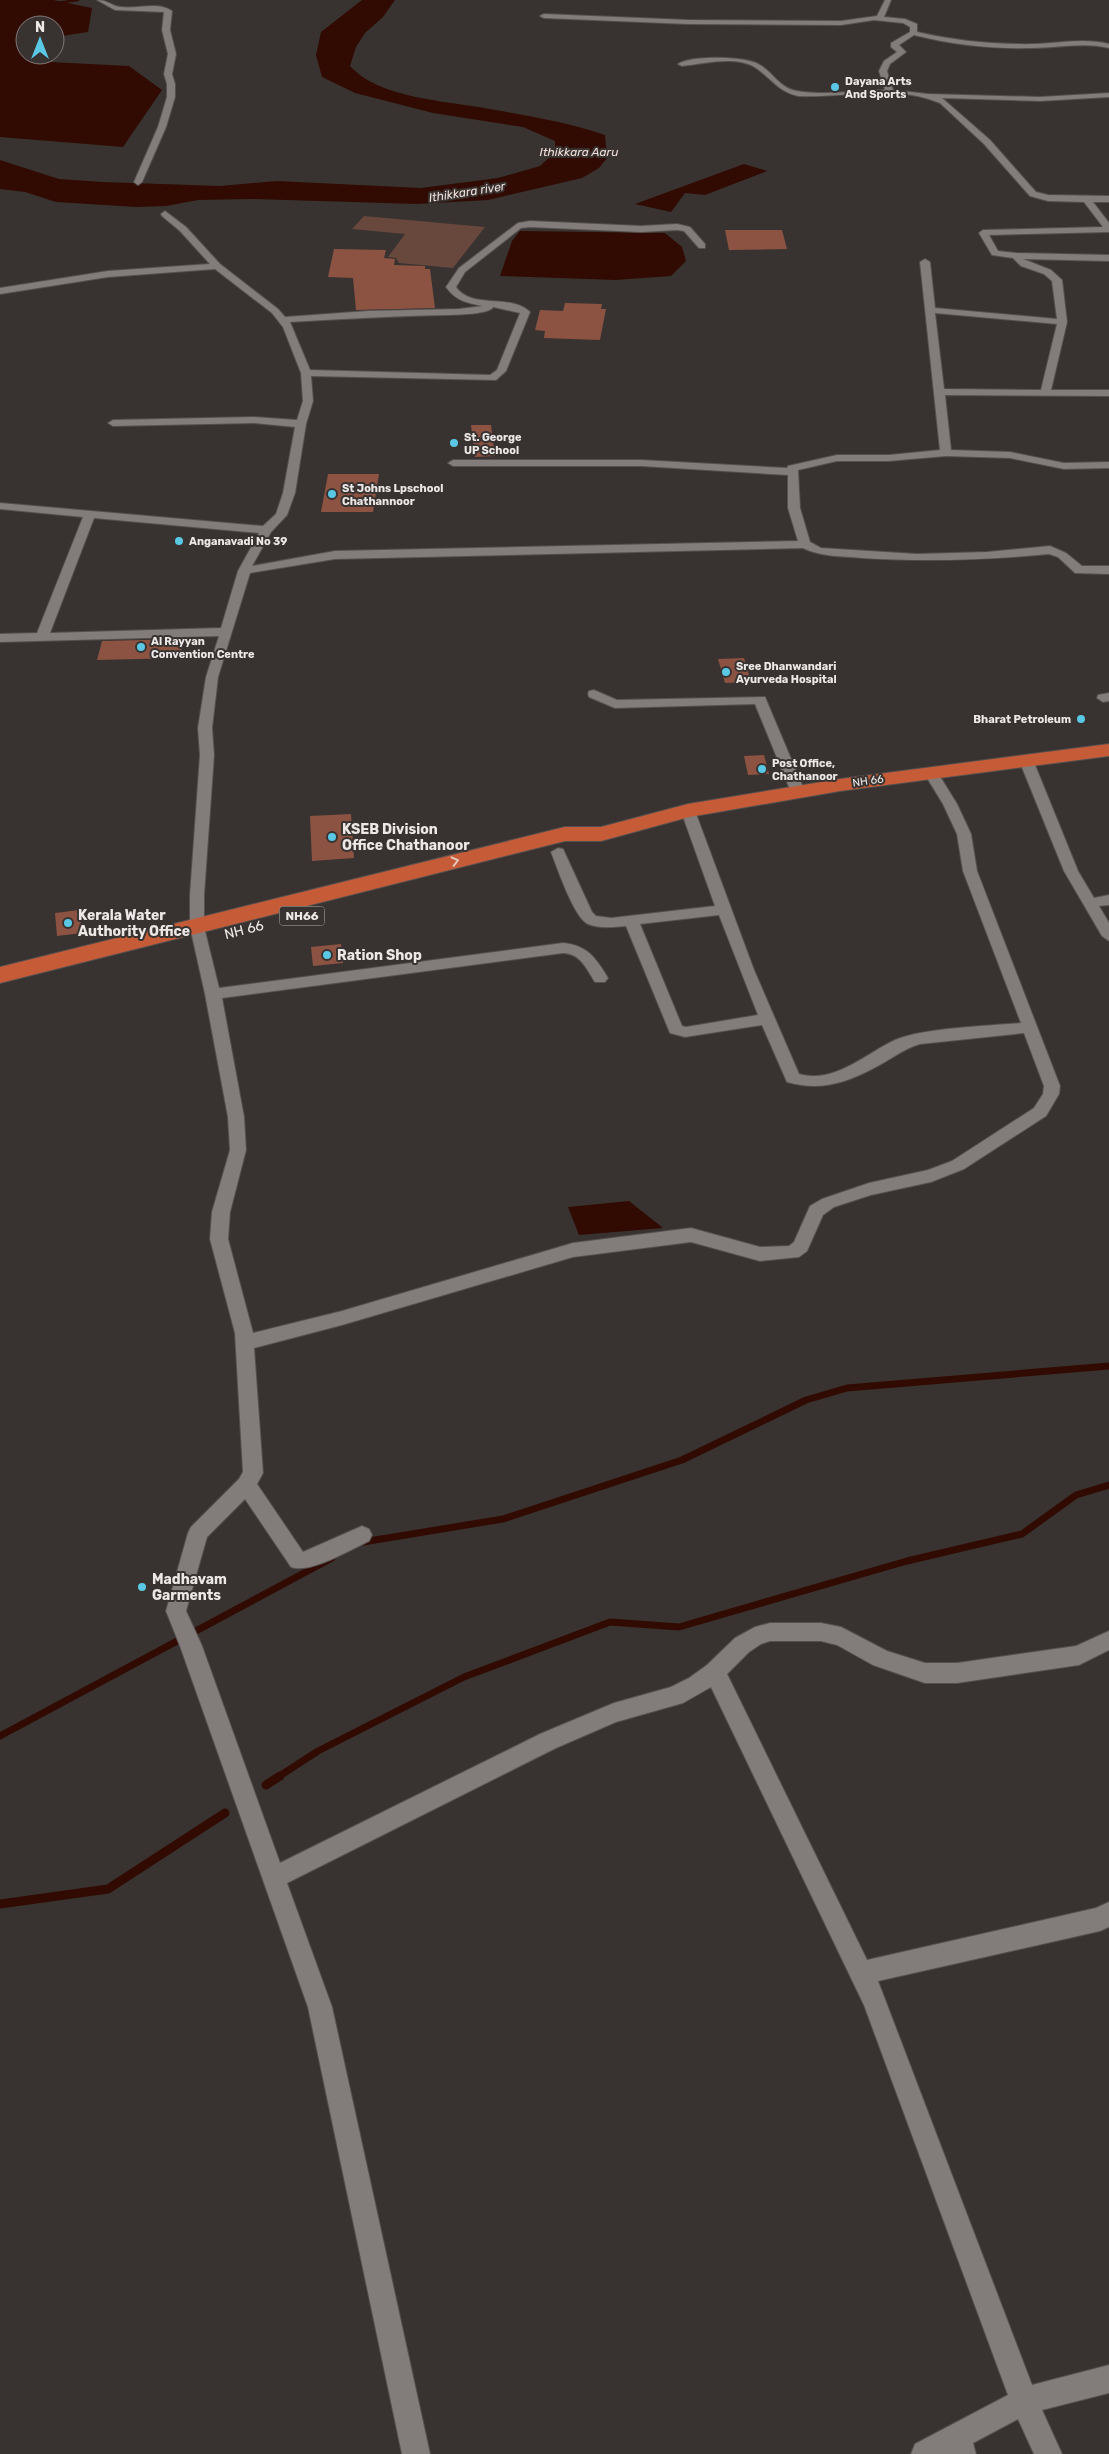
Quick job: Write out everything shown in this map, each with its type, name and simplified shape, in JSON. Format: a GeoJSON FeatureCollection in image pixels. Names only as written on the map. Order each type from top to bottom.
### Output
{"type":"FeatureCollection","features":[{"type":"Feature","properties":{"kind":"highway","name":"NH 66"},"geometry":{"type":"LineString","coordinates":[[0,990],[565,834],[601,834],[688,811],[798,792],[1109,750]]}},
{"type":"Feature","properties":{"kind":"highway","name":"NH 66"},"geometry":{"type":"LineString","coordinates":[[0,975],[199,934],[577,848],[601,834]]}},
{"type":"Feature","properties":{"kind":"street"},"geometry":{"type":"LineString","coordinates":[[100,0],[115,8],[162,8],[168,11],[166,30],[172,54],[168,74],[171,79],[172,93],[167,112],[138,182]]}},
{"type":"Feature","properties":{"kind":"street"},"geometry":{"type":"LineString","coordinates":[[880,18],[888,0]]}},
{"type":"Feature","properties":{"kind":"street"},"geometry":{"type":"LineString","coordinates":[[544,16],[688,22],[831,23],[880,18],[908,22],[914,26],[913,33]]}},
{"type":"Feature","properties":{"kind":"street"},"geometry":{"type":"LineString","coordinates":[[890,92],[884,71],[887,63],[902,52],[894,45],[913,33],[954,43],[1030,46],[1086,43],[1109,46]]}},
{"type":"Feature","properties":{"kind":"street"},"geometry":{"type":"LineString","coordinates":[[731,52],[744,62]]}},
{"type":"Feature","properties":{"kind":"street"},"geometry":{"type":"LineString","coordinates":[[682,64],[744,62],[756,65],[781,88],[796,94],[890,92],[1040,99],[1109,95]]}},
{"type":"Feature","properties":{"kind":"street"},"geometry":{"type":"LineString","coordinates":[[928,95],[942,101],[988,142],[1033,194],[1048,198],[1109,198]]}},
{"type":"Feature","properties":{"kind":"street"},"geometry":{"type":"LineString","coordinates":[[1087,199],[1109,229]]}},
{"type":"Feature","properties":{"kind":"street"},"geometry":{"type":"LineString","coordinates":[[165,214],[217,266],[257,296],[288,326],[306,373],[308,401],[301,424],[289,493],[281,515],[266,530],[244,571],[212,677],[205,728],[207,755],[196,895],[199,934],[213,994],[236,1117],[238,1150],[221,1212],[219,1239],[244,1333],[253,1473],[246,1485],[198,1533],[176,1611],[191,1646],[320,2007],[416,2454]]}},
{"type":"Feature","properties":{"kind":"street"},"geometry":{"type":"LineString","coordinates":[[306,373],[492,378],[501,371],[525,314],[522,310],[507,306],[460,297],[453,292],[451,287],[462,270],[518,226],[530,224],[641,229],[677,227],[687,229],[702,246]]}},
{"type":"Feature","properties":{"kind":"street"},"geometry":{"type":"LineString","coordinates":[[1109,229],[984,232],[994,253],[1016,256],[1109,258]]}},
{"type":"Feature","properties":{"kind":"street"},"geometry":{"type":"LineString","coordinates":[[1016,256],[1021,262],[1056,277],[1062,322],[1045,393]]}},
{"type":"Feature","properties":{"kind":"street"},"geometry":{"type":"LineString","coordinates":[[926,262],[938,392],[946,453]]}},
{"type":"Feature","properties":{"kind":"street"},"geometry":{"type":"LineString","coordinates":[[0,291],[108,274],[217,266]]}},
{"type":"Feature","properties":{"kind":"street"},"geometry":{"type":"LineString","coordinates":[[283,320],[368,314],[459,312],[507,306]]}},
{"type":"Feature","properties":{"kind":"street"},"geometry":{"type":"LineString","coordinates":[[930,310],[1062,322]]}},
{"type":"Feature","properties":{"kind":"street"},"geometry":{"type":"LineString","coordinates":[[938,392],[1109,393]]}},
{"type":"Feature","properties":{"kind":"street"},"geometry":{"type":"LineString","coordinates":[[113,423],[254,420],[301,424]]}},
{"type":"Feature","properties":{"kind":"street"},"geometry":{"type":"LineString","coordinates":[[805,544],[794,508],[794,472],[792,468],[837,458],[889,458],[946,453],[1010,455],[1064,466],[1109,465]]}},
{"type":"Feature","properties":{"kind":"street"},"geometry":{"type":"LineString","coordinates":[[453,463],[641,463],[794,472]]}},
{"type":"Feature","properties":{"kind":"street"},"geometry":{"type":"LineString","coordinates":[[0,506],[266,530]]}},
{"type":"Feature","properties":{"kind":"street"},"geometry":{"type":"LineString","coordinates":[[42,637],[90,514]]}},
{"type":"Feature","properties":{"kind":"street"},"geometry":{"type":"LineString","coordinates":[[244,571],[335,555],[805,544],[818,551],[917,558],[987,556],[1050,550],[1060,553],[1079,570],[1109,570]]}},
{"type":"Feature","properties":{"kind":"street"},"geometry":{"type":"LineString","coordinates":[[0,638],[227,632]]}},
{"type":"Feature","properties":{"kind":"street"},"geometry":{"type":"LineString","coordinates":[[594,694],[615,704],[760,700],[798,792]]}},
{"type":"Feature","properties":{"kind":"street"},"geometry":{"type":"LineString","coordinates":[[1026,760],[1071,871],[1109,936]]}},
{"type":"Feature","properties":{"kind":"street"},"geometry":{"type":"LineString","coordinates":[[244,1343],[342,1318],[573,1250],[593,1246],[691,1235],[760,1254],[793,1252],[801,1246],[816,1212],[828,1203],[869,1189],[932,1176],[958,1165],[1040,1112],[1051,1094],[1052,1086],[970,871],[964,834],[950,804],[931,773]]}},
{"type":"Feature","properties":{"kind":"street"},"geometry":{"type":"LineString","coordinates":[[688,811],[766,1019],[792,1078],[807,1082],[836,1078],[867,1065],[901,1044],[920,1039],[1030,1026]]}},
{"type":"Feature","properties":{"kind":"street"},"geometry":{"type":"LineString","coordinates":[[558,852],[587,917],[599,922],[724,910]]}},
{"type":"Feature","properties":{"kind":"street"},"geometry":{"type":"LineString","coordinates":[[1090,903],[1109,900]]}},
{"type":"Feature","properties":{"kind":"street"},"geometry":{"type":"LineString","coordinates":[[632,920],[676,1029],[685,1032],[766,1019]]}},
{"type":"Feature","properties":{"kind":"street"},"geometry":{"type":"LineString","coordinates":[[213,994],[563,948],[584,952],[600,978]]}},
{"type":"Feature","properties":{"kind":"street"},"geometry":{"type":"LineString","coordinates":[[246,1485],[298,1562],[362,1535]]}},
{"type":"Feature","properties":{"kind":"street"},"geometry":{"type":"LineString","coordinates":[[274,1878],[548,1741],[614,1714],[675,1696],[697,1685],[715,1672],[742,1645],[755,1636],[770,1632],[820,1632],[841,1636],[880,1658],[905,1668],[925,1673],[956,1673],[1079,1655],[1109,1640]]}},
{"type":"Feature","properties":{"kind":"street"},"geometry":{"type":"LineString","coordinates":[[715,1672],[874,2000],[1024,2401],[1048,2454]]}},
{"type":"Feature","properties":{"kind":"street"},"geometry":{"type":"LineString","coordinates":[[861,1972],[1100,1919],[1109,1914]]}},
{"type":"Feature","properties":{"kind":"street"},"geometry":{"type":"LineString","coordinates":[[925,2454],[959,2446],[1024,2401],[1109,2379]]}},
{"type":"Feature","properties":{"kind":"shaded area"},"geometry":{"type":"Polygon","coordinates":[[[364,216],[485,227],[453,268],[399,263],[396,258],[388,257],[405,234],[352,229],[364,216]]]}},
{"type":"Feature","properties":{"kind":"water"},"geometry":{"type":"Polygon","coordinates":[[[0,0],[53,0],[92,8],[88,32],[65,35],[65,15],[15,15],[15,65],[65,65],[65,63],[129,66],[162,90],[123,147],[0,137],[0,0]]]}},
{"type":"Feature","properties":{"kind":"water","name":"Ithikkara Aaru"},"geometry":{"type":"Polygon","coordinates":[[[362,0],[395,0],[383,17],[365,33],[356,47],[350,66],[363,77],[378,86],[416,97],[548,120],[577,126],[605,135],[607,158],[599,168],[582,178],[488,200],[417,204],[251,199],[198,200],[166,206],[136,207],[56,202],[25,192],[0,189],[0,160],[59,179],[103,182],[220,186],[277,181],[421,188],[498,178],[540,166],[555,152],[555,141],[523,127],[433,113],[355,93],[322,77],[316,55],[321,32],[362,0]]]}},
{"type":"Feature","properties":{"kind":"water"},"geometry":{"type":"Polygon","coordinates":[[[744,164],[767,171],[705,195],[685,193],[671,212],[635,204],[744,164]]]}},
{"type":"Feature","properties":{"kind":"water"},"geometry":{"type":"Polygon","coordinates":[[[520,231],[665,233],[682,247],[686,261],[671,276],[616,280],[500,276],[512,241],[520,231]]]}},
{"type":"Feature","properties":{"kind":"water"},"geometry":{"type":"Polygon","coordinates":[[[629,1201],[663,1228],[579,1235],[568,1207],[629,1201]]]}},
{"type":"Feature","properties":{"kind":"building"},"geometry":{"type":"Polygon","coordinates":[[[725,230],[782,230],[787,249],[729,250],[725,230]]]}},
{"type":"Feature","properties":{"kind":"building"},"geometry":{"type":"Polygon","coordinates":[[[334,249],[386,250],[384,258],[395,259],[394,265],[425,266],[425,269],[430,269],[435,308],[356,310],[353,278],[328,277],[334,249]]]}},
{"type":"Feature","properties":{"kind":"building"},"geometry":{"type":"Polygon","coordinates":[[[565,303],[602,304],[601,309],[606,309],[600,340],[544,338],[545,331],[535,330],[540,310],[563,311],[565,303]]]}},
{"type":"Feature","properties":{"kind":"building","name":"St. George UP School"},"geometry":{"type":"Polygon","coordinates":[[[471,425],[491,425],[495,456],[475,457],[471,425]]]}},
{"type":"Feature","properties":{"kind":"building"},"geometry":{"type":"Polygon","coordinates":[[[328,474],[379,474],[373,512],[321,512],[328,474]]]}},
{"type":"Feature","properties":{"kind":"building","name":"Al Rayyan Convention Centre"},"geometry":{"type":"Polygon","coordinates":[[[183,639],[180,658],[97,660],[102,641],[183,639]]]}},
{"type":"Feature","properties":{"kind":"building","name":"Sree Dhanwandari Ayurveda Hospital"},"geometry":{"type":"Polygon","coordinates":[[[744,658],[751,682],[725,683],[718,659],[744,658]]]}},
{"type":"Feature","properties":{"kind":"building","name":"Post Office, Chathanoor"},"geometry":{"type":"Polygon","coordinates":[[[764,755],[769,774],[748,775],[744,756],[764,755]]]}},
{"type":"Feature","properties":{"kind":"building","name":"KSEB Division Office Chathanoor"},"geometry":{"type":"Polygon","coordinates":[[[351,814],[354,858],[312,861],[310,816],[351,814]]]}},
{"type":"Feature","properties":{"kind":"building","name":"Kerala Water Authority Office"},"geometry":{"type":"Polygon","coordinates":[[[79,910],[82,933],[57,936],[55,913],[79,910]]]}},
{"type":"Feature","properties":{"kind":"building","name":"Ration Shop"},"geometry":{"type":"Polygon","coordinates":[[[341,944],[343,963],[313,966],[311,947],[341,944]]]}},
{"type":"Feature","properties":{"kind":"waterway"},"geometry":{"type":"LineString","coordinates":[[57,3],[78,0]]}},
{"type":"Feature","properties":{"kind":"waterway"},"geometry":{"type":"LineString","coordinates":[[363,1542],[503,1519],[682,1460],[806,1400],[847,1388],[1109,1366]]}},
{"type":"Feature","properties":{"kind":"waterway"},"geometry":{"type":"LineString","coordinates":[[278,1777],[318,1751],[464,1677],[610,1622],[679,1627],[907,1561],[1022,1534],[1076,1495],[1109,1485]]}},
{"type":"Feature","properties":{"kind":"waterway"},"geometry":{"type":"LineString","coordinates":[[0,1736],[332,1558]]}},
{"type":"Feature","properties":{"kind":"waterway"},"geometry":{"type":"LineString","coordinates":[[266,1785],[280,1776]]}},
{"type":"Feature","properties":{"kind":"waterway"},"geometry":{"type":"LineString","coordinates":[[0,1904],[108,1889],[225,1813]]}},
{"type":"Feature","properties":{"kind":"place","name":"Dayana Arts And Sports"},"geometry":{"type":"Point","coordinates":[835,87]}},
{"type":"Feature","properties":{"kind":"place","name":"St. George UP School"},"geometry":{"type":"Point","coordinates":[454,443]}},
{"type":"Feature","properties":{"kind":"place","name":"St Johns Lpschool Chathannoor"},"geometry":{"type":"Point","coordinates":[332,494]}},
{"type":"Feature","properties":{"kind":"place","name":"Anganavadi No 39"},"geometry":{"type":"Point","coordinates":[179,541]}},
{"type":"Feature","properties":{"kind":"place","name":"Al Rayyan Convention Centre"},"geometry":{"type":"Point","coordinates":[141,647]}},
{"type":"Feature","properties":{"kind":"place","name":"Sree Dhanwandari Ayurveda Hospital"},"geometry":{"type":"Point","coordinates":[726,672]}},
{"type":"Feature","properties":{"kind":"place","name":"Bharat Petroleum"},"geometry":{"type":"Point","coordinates":[1081,719]}},
{"type":"Feature","properties":{"kind":"place","name":"Post Office, Chathanoor"},"geometry":{"type":"Point","coordinates":[762,769]}},
{"type":"Feature","properties":{"kind":"place","name":"KSEB Division Office Chathanoor"},"geometry":{"type":"Point","coordinates":[332,837]}},
{"type":"Feature","properties":{"kind":"place","name":"Kerala Water Authority Office"},"geometry":{"type":"Point","coordinates":[68,923]}},
{"type":"Feature","properties":{"kind":"place","name":"Ration Shop"},"geometry":{"type":"Point","coordinates":[327,955]}},
{"type":"Feature","properties":{"kind":"place","name":"Madhavam Garments"},"geometry":{"type":"Point","coordinates":[142,1587]}},
{"type":"Feature","properties":{"kind":"water label","name":"Ithikkara river"},"geometry":{"type":"Point","coordinates":[467,192]}}]}
